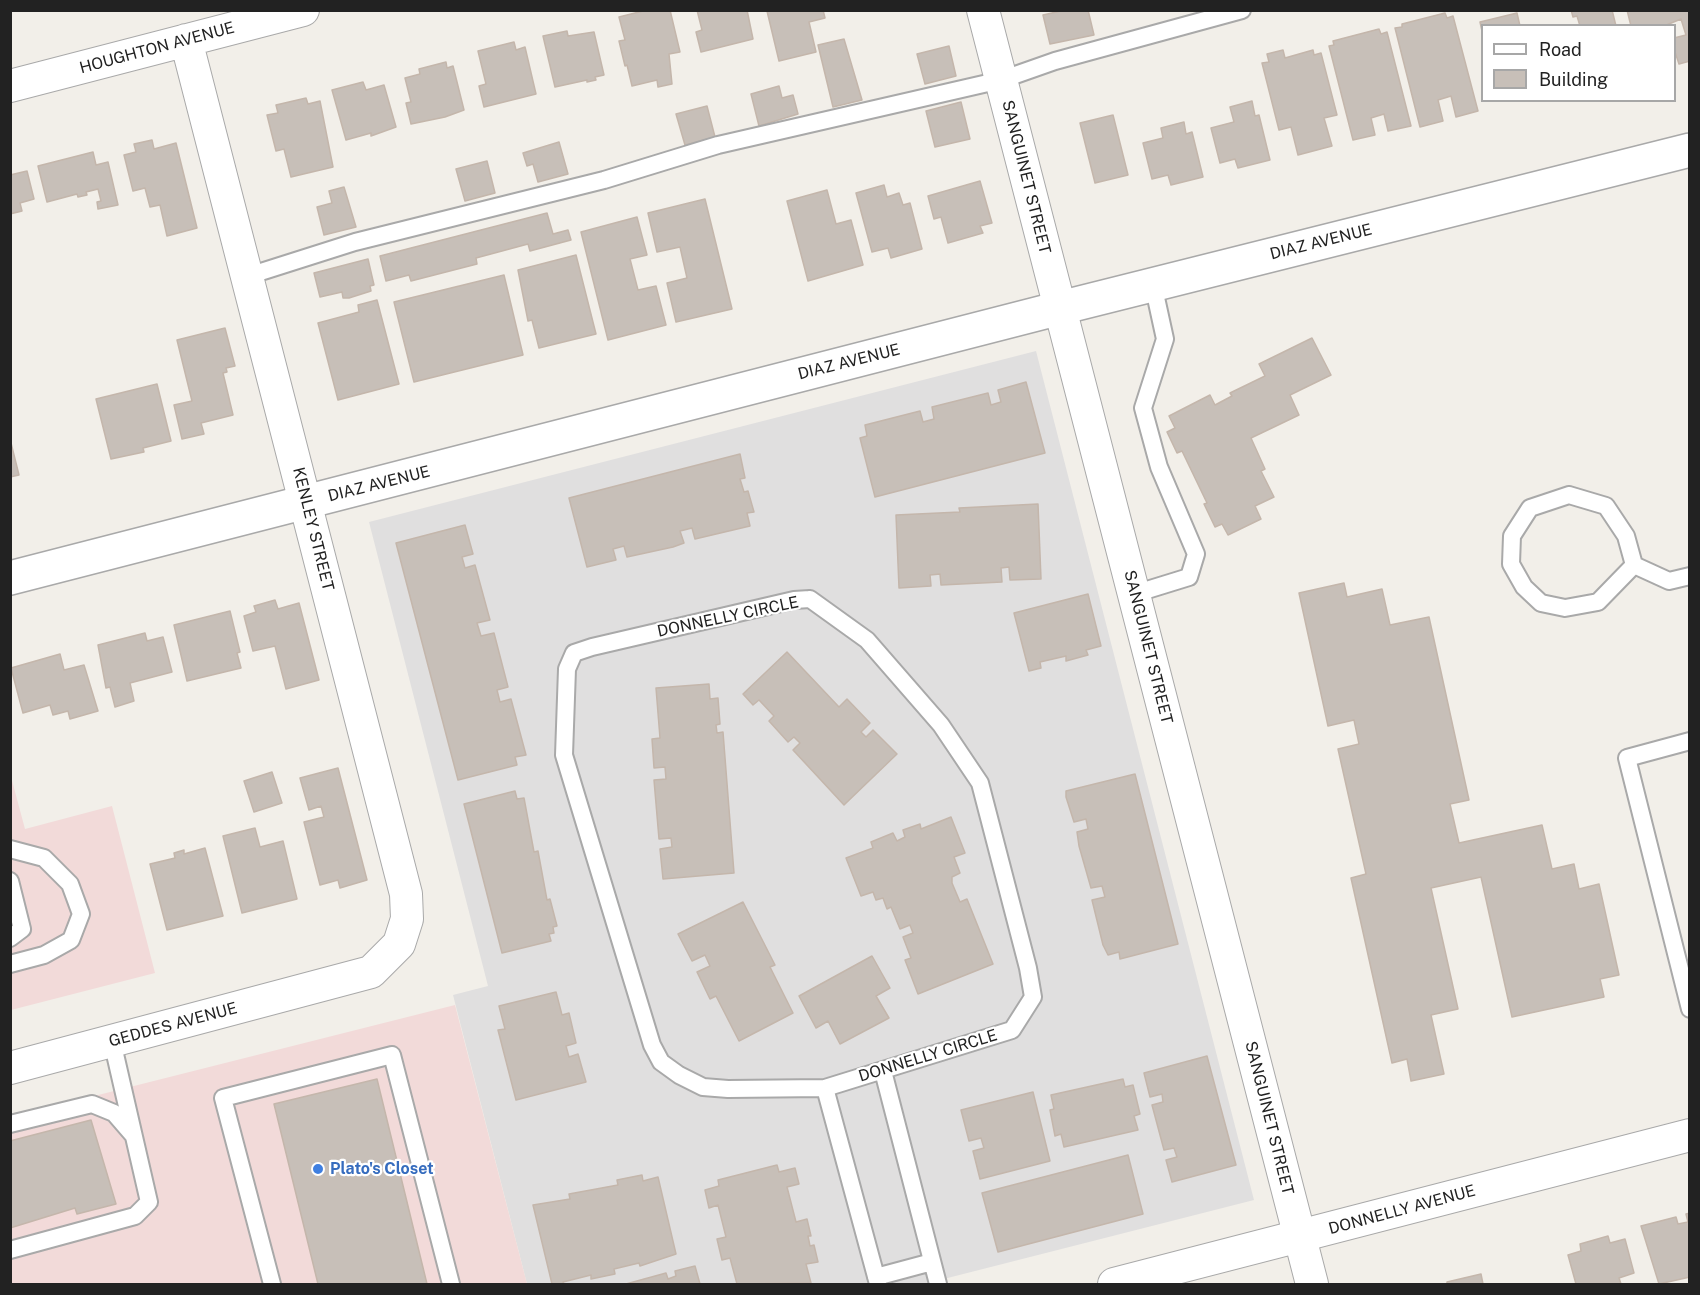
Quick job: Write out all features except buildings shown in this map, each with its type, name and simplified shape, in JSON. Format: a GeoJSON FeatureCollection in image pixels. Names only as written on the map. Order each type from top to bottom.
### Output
{"type":"FeatureCollection","features":[{"type":"Feature","properties":{"kind":"street","name":"HOUGHTON AVENUE"},"geometry":{"type":"LineString","coordinates":[[10,86],[303,10]]}},
{"type":"Feature","properties":{"kind":"street","name":"SANGUINET STREET"},"geometry":{"type":"LineString","coordinates":[[983,10],[1312,1284]]}},
{"type":"Feature","properties":{"kind":"street","name":"KENLEY STREET"},"geometry":{"type":"LineString","coordinates":[[186,40],[307,502],[406,894],[407,919],[399,944],[391,955],[371,972],[336,982]]}},
{"type":"Feature","properties":{"kind":"street","name":"DIAZ AVENUE"},"geometry":{"type":"LineString","coordinates":[[10,578],[1153,284],[1689,150]]}},
{"type":"Feature","properties":{"kind":"street","name":"GEDDES AVENUE"},"geometry":{"type":"LineString","coordinates":[[10,1068],[336,982]]}},
{"type":"Feature","properties":{"kind":"street","name":"DONNELLY AVENUE"},"geometry":{"type":"LineString","coordinates":[[1114,1284],[1689,1135]]}},
{"type":"Feature","properties":{"kind":"lane"},"geometry":{"type":"LineString","coordinates":[[248,276],[355,242],[604,180],[718,145],[1001,80],[1055,61],[1242,10]]}},
{"type":"Feature","properties":{"kind":"lane"},"geometry":{"type":"LineString","coordinates":[[1134,594],[1190,577],[1196,554],[1159,467],[1143,408],[1165,339],[1153,284]]}},
{"type":"Feature","properties":{"kind":"lane"},"geometry":{"type":"LineString","coordinates":[[1569,495],[1606,506],[1626,536],[1634,565],[1598,602],[1565,608],[1540,603],[1524,586],[1511,564],[1512,536],[1530,508],[1569,495]]}},
{"type":"Feature","properties":{"kind":"lane"},"geometry":{"type":"LineString","coordinates":[[1634,565],[1669,581],[1689,576]]}},
{"type":"Feature","properties":{"kind":"lane","name":"DONNELLY CIRCLE"},"geometry":{"type":"LineString","coordinates":[[810,599],[867,640],[941,724],[980,783],[1028,968],[1033,997],[1012,1030],[883,1071],[825,1088],[728,1089],[703,1087],[679,1075],[661,1062],[652,1046],[564,755],[567,669],[574,653],[783,603],[810,599]]}},
{"type":"Feature","properties":{"kind":"lane"},"geometry":{"type":"LineString","coordinates":[[1689,741],[1627,758],[1689,1009]]}},
{"type":"Feature","properties":{"kind":"lane"},"geometry":{"type":"LineString","coordinates":[[10,849],[44,858],[70,884],[81,914],[71,940],[44,956],[10,964]]}},
{"type":"Feature","properties":{"kind":"lane"},"geometry":{"type":"LineString","coordinates":[[10,881],[22,929],[10,938]]}},
{"type":"Feature","properties":{"kind":"lane"},"geometry":{"type":"LineString","coordinates":[[10,1250],[135,1216],[149,1202],[112,1041]]}},
{"type":"Feature","properties":{"kind":"lane"},"geometry":{"type":"LineString","coordinates":[[272,1284],[223,1098],[392,1055],[451,1284]]}},
{"type":"Feature","properties":{"kind":"lane"},"geometry":{"type":"LineString","coordinates":[[883,1071],[938,1284]]}},
{"type":"Feature","properties":{"kind":"lane"},"geometry":{"type":"LineString","coordinates":[[825,1088],[877,1281],[932,1262]]}},
{"type":"Feature","properties":{"kind":"lane"},"geometry":{"type":"LineString","coordinates":[[10,1124],[92,1104],[114,1113],[135,1138]]}},
{"type":"Feature","properties":{"kind":"shaded area"},"geometry":{"type":"Polygon","coordinates":[[[1036,351],[1254,1200],[924,1284],[527,1284],[453,995],[488,986],[369,522],[1036,351]]]}},
{"type":"Feature","properties":{"kind":"shaded area"},"geometry":{"type":"Polygon","coordinates":[[[10,773],[25,829],[112,806],[155,973],[11,1010],[10,773]]]}},
{"type":"Feature","properties":{"kind":"shaded area"},"geometry":{"type":"Polygon","coordinates":[[[455,1005],[527,1284],[11,1284],[11,1117],[455,1005]]]}},
{"type":"Feature","properties":{"kind":"place","name":"Plato's Closet"},"geometry":{"type":"Point","coordinates":[318,1169]}}]}
